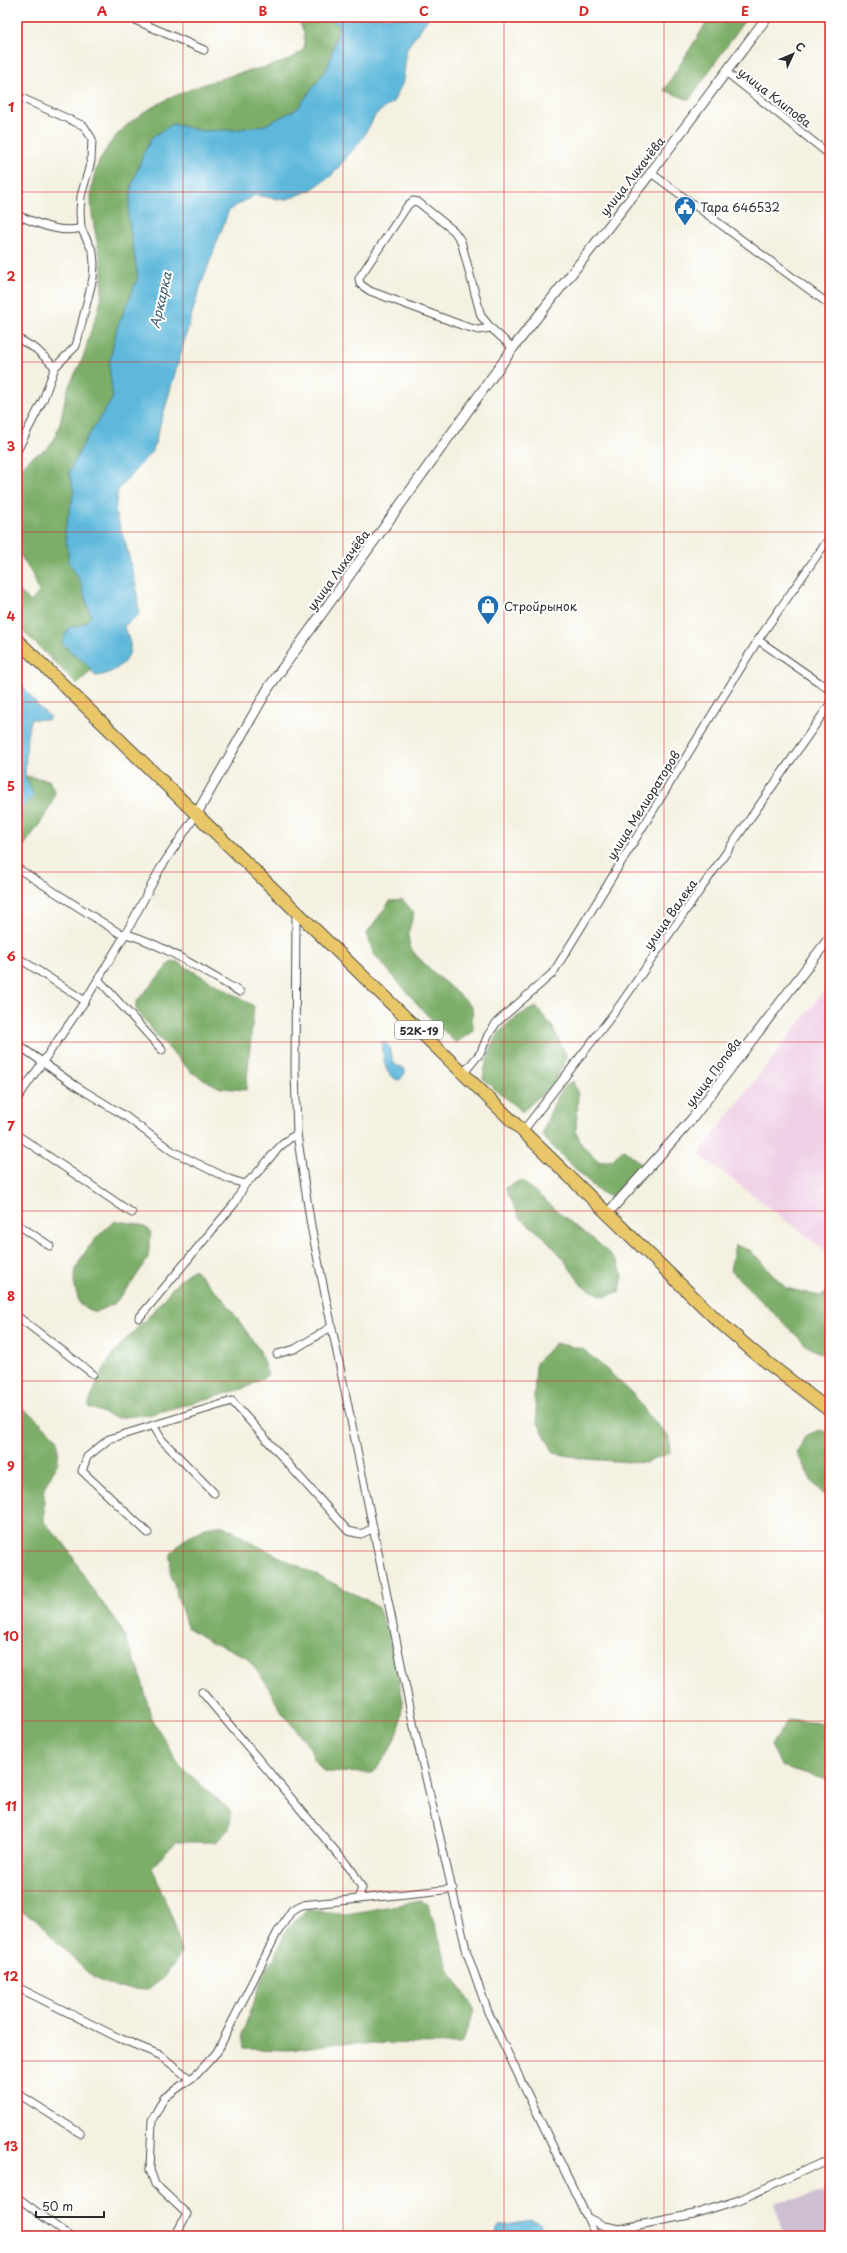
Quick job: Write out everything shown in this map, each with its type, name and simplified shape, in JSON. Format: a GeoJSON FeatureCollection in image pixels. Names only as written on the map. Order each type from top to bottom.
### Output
{"type":"FeatureCollection","features":[{"type":"Feature","properties":{"kind":"main road","name":"52К-19"},"geometry":{"type":"LineString","coordinates":[[17,640],[717,1320],[755,1353],[830,1411]]}},
{"type":"Feature","properties":{"kind":"street"},"geometry":{"type":"LineString","coordinates":[[128,17],[204,50]]}},
{"type":"Feature","properties":{"kind":"street","name":"улица Лихачёва"},"geometry":{"type":"LineString","coordinates":[[196,815],[269,687],[513,348],[651,173],[767,17]]}},
{"type":"Feature","properties":{"kind":"street","name":"улица Клипова"},"geometry":{"type":"LineString","coordinates":[[726,72],[830,155]]}},
{"type":"Feature","properties":{"kind":"street"},"geometry":{"type":"LineString","coordinates":[[17,96],[84,126],[92,139],[91,161],[81,196],[81,228],[93,252],[93,278],[76,346],[55,367],[43,400],[17,451]]}},
{"type":"Feature","properties":{"kind":"street"},"geometry":{"type":"LineString","coordinates":[[651,173],[830,305]]}},
{"type":"Feature","properties":{"kind":"street"},"geometry":{"type":"LineString","coordinates":[[491,328],[478,330],[464,326],[370,291],[360,284],[359,278],[408,205],[413,201],[418,202],[454,231],[458,236],[461,241],[481,316],[491,328],[513,348]]}},
{"type":"Feature","properties":{"kind":"street"},"geometry":{"type":"LineString","coordinates":[[17,216],[56,228],[72,230],[81,228]]}},
{"type":"Feature","properties":{"kind":"street"},"geometry":{"type":"LineString","coordinates":[[17,338],[36,349],[55,367]]}},
{"type":"Feature","properties":{"kind":"street","name":"улица Мелиораторов"},"geometry":{"type":"LineString","coordinates":[[463,1074],[481,1052],[488,1035],[497,1022],[553,973],[758,640],[830,537]]}},
{"type":"Feature","properties":{"kind":"street"},"geometry":{"type":"LineString","coordinates":[[758,640],[830,690]]}},
{"type":"Feature","properties":{"kind":"street","name":"улица Валека"},"geometry":{"type":"LineString","coordinates":[[523,1131],[617,1009],[830,704]]}},
{"type":"Feature","properties":{"kind":"street"},"geometry":{"type":"LineString","coordinates":[[17,1100],[85,1001],[126,933],[160,869],[196,815]]}},
{"type":"Feature","properties":{"kind":"street"},"geometry":{"type":"LineString","coordinates":[[17,868],[119,933],[126,933],[188,963],[240,992]]}},
{"type":"Feature","properties":{"kind":"street"},"geometry":{"type":"LineString","coordinates":[[296,911],[295,1071],[297,1134],[311,1226],[331,1328],[414,1727],[467,1953],[486,2005],[596,2236]]}},
{"type":"Feature","properties":{"kind":"street","name":"улица Попова"},"geometry":{"type":"LineString","coordinates":[[607,1214],[692,1119],[830,938]]}},
{"type":"Feature","properties":{"kind":"street"},"geometry":{"type":"LineString","coordinates":[[17,957],[85,1001]]}},
{"type":"Feature","properties":{"kind":"street"},"geometry":{"type":"LineString","coordinates":[[98,979],[162,1050]]}},
{"type":"Feature","properties":{"kind":"street"},"geometry":{"type":"LineString","coordinates":[[17,1044],[172,1150],[229,1179],[245,1184]]}},
{"type":"Feature","properties":{"kind":"street"},"geometry":{"type":"LineString","coordinates":[[139,1318],[235,1203],[245,1184],[254,1178],[284,1140],[297,1134]]}},
{"type":"Feature","properties":{"kind":"street"},"geometry":{"type":"LineString","coordinates":[[17,1135],[132,1213]]}},
{"type":"Feature","properties":{"kind":"street"},"geometry":{"type":"LineString","coordinates":[[17,1224],[50,1246]]}},
{"type":"Feature","properties":{"kind":"street"},"geometry":{"type":"LineString","coordinates":[[17,1316],[93,1374]]}},
{"type":"Feature","properties":{"kind":"street"},"geometry":{"type":"LineString","coordinates":[[277,1354],[294,1349],[331,1328]]}},
{"type":"Feature","properties":{"kind":"street"},"geometry":{"type":"LineString","coordinates":[[148,1533],[82,1472],[87,1456],[109,1439],[232,1401],[348,1531],[361,1534],[372,1529]]}},
{"type":"Feature","properties":{"kind":"street"},"geometry":{"type":"LineString","coordinates":[[153,1425],[162,1440],[214,1493]]}},
{"type":"Feature","properties":{"kind":"street"},"geometry":{"type":"LineString","coordinates":[[202,1692],[353,1872],[362,1888],[358,1899]]}},
{"type":"Feature","properties":{"kind":"street"},"geometry":{"type":"LineString","coordinates":[[174,2236],[187,2214],[155,2184],[150,2170],[152,2120],[164,2098],[197,2074],[217,2052],[277,1933],[292,1910],[302,1905],[453,1889]]}},
{"type":"Feature","properties":{"kind":"street"},"geometry":{"type":"LineString","coordinates":[[17,1987],[118,2038],[160,2055],[190,2079]]}},
{"type":"Feature","properties":{"kind":"street"},"geometry":{"type":"LineString","coordinates":[[17,2093],[80,2133]]}},
{"type":"Feature","properties":{"kind":"street"},"geometry":{"type":"LineString","coordinates":[[587,2218],[604,2226],[619,2228],[694,2214],[739,2200],[822,2163],[830,2162]]}},
{"type":"Feature","properties":{"kind":"street"},"geometry":{"type":"LineString","coordinates":[[17,2197],[69,2236]]}},
{"type":"Feature","properties":{"kind":"shaded area"},"geometry":{"type":"Polygon","coordinates":[[[830,983],[830,1254],[699,1154],[830,983]]]}},
{"type":"Feature","properties":{"kind":"shaded area"},"geometry":{"type":"Polygon","coordinates":[[[830,2191],[830,2236],[783,2236],[775,2202],[830,2191]]]}},
{"type":"Feature","properties":{"kind":"green space"},"geometry":{"type":"Polygon","coordinates":[[[297,17],[328,17],[339,26],[328,67],[297,109],[265,125],[234,130],[201,131],[173,124],[153,136],[144,152],[132,185],[128,216],[138,278],[117,328],[109,365],[113,398],[85,441],[69,472],[74,492],[65,530],[69,561],[80,581],[91,616],[82,625],[69,628],[67,649],[93,669],[77,685],[17,625],[17,589],[31,602],[39,592],[32,574],[17,550],[17,474],[31,458],[47,448],[56,434],[67,390],[83,357],[99,308],[102,277],[93,220],[91,201],[92,183],[99,163],[111,142],[137,117],[170,98],[188,90],[240,73],[281,63],[304,49],[304,33],[297,17]]]}},
{"type":"Feature","properties":{"kind":"green space"},"geometry":{"type":"Polygon","coordinates":[[[710,17],[747,17],[689,100],[664,90],[710,17]]]}},
{"type":"Feature","properties":{"kind":"green space"},"geometry":{"type":"Polygon","coordinates":[[[25,776],[49,780],[55,793],[48,810],[17,856],[17,812],[33,796],[25,776]]]}},
{"type":"Feature","properties":{"kind":"green space"},"geometry":{"type":"Polygon","coordinates":[[[403,900],[414,913],[409,930],[409,942],[413,951],[419,959],[472,1006],[473,1031],[456,1043],[427,1015],[373,953],[367,933],[390,901],[403,900]]]}},
{"type":"Feature","properties":{"kind":"green space"},"geometry":{"type":"Polygon","coordinates":[[[172,961],[177,962],[254,1006],[246,1090],[220,1088],[191,1072],[157,1036],[136,1009],[136,1002],[172,961]]]}},
{"type":"Feature","properties":{"kind":"green space"},"geometry":{"type":"Polygon","coordinates":[[[536,1007],[552,1026],[567,1057],[553,1084],[522,1112],[483,1079],[489,1054],[498,1035],[513,1019],[536,1007]]]}},
{"type":"Feature","properties":{"kind":"green space"},"geometry":{"type":"Polygon","coordinates":[[[573,1081],[578,1095],[576,1131],[582,1145],[600,1162],[612,1160],[624,1149],[640,1163],[629,1182],[610,1197],[598,1191],[542,1136],[550,1113],[558,1097],[568,1084],[573,1081]]]}},
{"type":"Feature","properties":{"kind":"green space"},"geometry":{"type":"Polygon","coordinates":[[[521,1180],[574,1225],[597,1242],[617,1261],[623,1276],[620,1291],[605,1297],[582,1286],[562,1257],[543,1236],[520,1218],[505,1188],[521,1180]]]}},
{"type":"Feature","properties":{"kind":"green space"},"geometry":{"type":"Polygon","coordinates":[[[116,1221],[139,1224],[151,1231],[148,1258],[132,1283],[114,1304],[95,1312],[80,1305],[74,1283],[75,1272],[83,1255],[89,1247],[103,1231],[116,1221]]]}},
{"type":"Feature","properties":{"kind":"green space"},"geometry":{"type":"Polygon","coordinates":[[[735,1245],[750,1250],[786,1288],[820,1296],[830,1291],[830,1359],[807,1346],[730,1270],[735,1245]]]}},
{"type":"Feature","properties":{"kind":"green space"},"geometry":{"type":"Polygon","coordinates":[[[194,1269],[223,1298],[260,1351],[268,1375],[246,1388],[152,1414],[116,1418],[88,1407],[104,1370],[117,1349],[178,1282],[194,1269]]]}},
{"type":"Feature","properties":{"kind":"green space"},"geometry":{"type":"Polygon","coordinates":[[[555,1343],[583,1349],[634,1395],[647,1413],[669,1437],[670,1453],[645,1463],[586,1459],[554,1453],[538,1423],[534,1397],[536,1363],[555,1343]]]}},
{"type":"Feature","properties":{"kind":"green space"},"geometry":{"type":"Polygon","coordinates":[[[17,1406],[32,1415],[58,1439],[58,1462],[44,1488],[44,1522],[66,1546],[90,1586],[121,1628],[140,1673],[151,1717],[180,1766],[232,1812],[229,1829],[216,1842],[176,1842],[152,1867],[175,1925],[181,1954],[166,1975],[147,1990],[117,1988],[92,1977],[36,1919],[17,1909],[17,1406]]]}},
{"type":"Feature","properties":{"kind":"green space"},"geometry":{"type":"Polygon","coordinates":[[[819,1430],[830,1433],[830,1501],[812,1482],[797,1453],[805,1436],[819,1430]]]}},
{"type":"Feature","properties":{"kind":"green space"},"geometry":{"type":"Polygon","coordinates":[[[209,1526],[224,1526],[258,1546],[365,1599],[378,1608],[390,1638],[403,1701],[399,1729],[388,1754],[373,1773],[324,1772],[314,1759],[310,1748],[280,1710],[266,1683],[246,1657],[225,1647],[212,1643],[187,1627],[170,1572],[171,1554],[182,1541],[209,1526]]]}},
{"type":"Feature","properties":{"kind":"green space"},"geometry":{"type":"Polygon","coordinates":[[[788,1720],[830,1724],[830,1780],[781,1766],[771,1744],[788,1720]]]}},
{"type":"Feature","properties":{"kind":"green space"},"geometry":{"type":"Polygon","coordinates":[[[420,1901],[428,1904],[448,1968],[475,2010],[461,2044],[340,2043],[289,2050],[244,2049],[242,2034],[266,1967],[276,1956],[286,1929],[294,1921],[308,1910],[347,1914],[420,1901]]]}},
{"type":"Feature","properties":{"kind":"water","name":"Аркарка"},"geometry":{"type":"Polygon","coordinates":[[[328,17],[429,17],[407,48],[403,82],[393,102],[376,114],[362,139],[332,175],[311,190],[285,200],[255,195],[229,210],[198,293],[153,450],[118,490],[115,511],[126,545],[136,585],[139,614],[124,626],[129,640],[130,651],[124,662],[119,667],[107,674],[95,676],[89,666],[70,651],[62,642],[69,627],[82,625],[91,616],[80,581],[69,562],[65,530],[74,492],[69,472],[85,441],[113,398],[109,365],[117,328],[138,278],[128,216],[132,185],[144,152],[153,136],[173,124],[201,131],[234,130],[265,125],[297,109],[328,67],[339,26],[328,17]]]}},
{"type":"Feature","properties":{"kind":"water"},"geometry":{"type":"Polygon","coordinates":[[[17,679],[38,706],[50,717],[48,720],[31,719],[27,737],[25,776],[34,796],[17,812],[17,709],[22,707],[17,695],[17,679]]]}},
{"type":"Feature","properties":{"kind":"water"},"geometry":{"type":"Polygon","coordinates":[[[384,1041],[390,1047],[394,1064],[405,1069],[405,1073],[400,1080],[391,1076],[385,1066],[382,1043],[384,1041]]]}},
{"type":"Feature","properties":{"kind":"water"},"geometry":{"type":"Polygon","coordinates":[[[532,2220],[542,2225],[544,2236],[494,2236],[500,2225],[532,2220]]]}},
{"type":"Feature","properties":{"kind":"place","name":"Тара 646532"},"geometry":{"type":"Point","coordinates":[685,226]}},
{"type":"Feature","properties":{"kind":"place","name":"Стройрынок"},"geometry":{"type":"Point","coordinates":[488,626]}}]}
